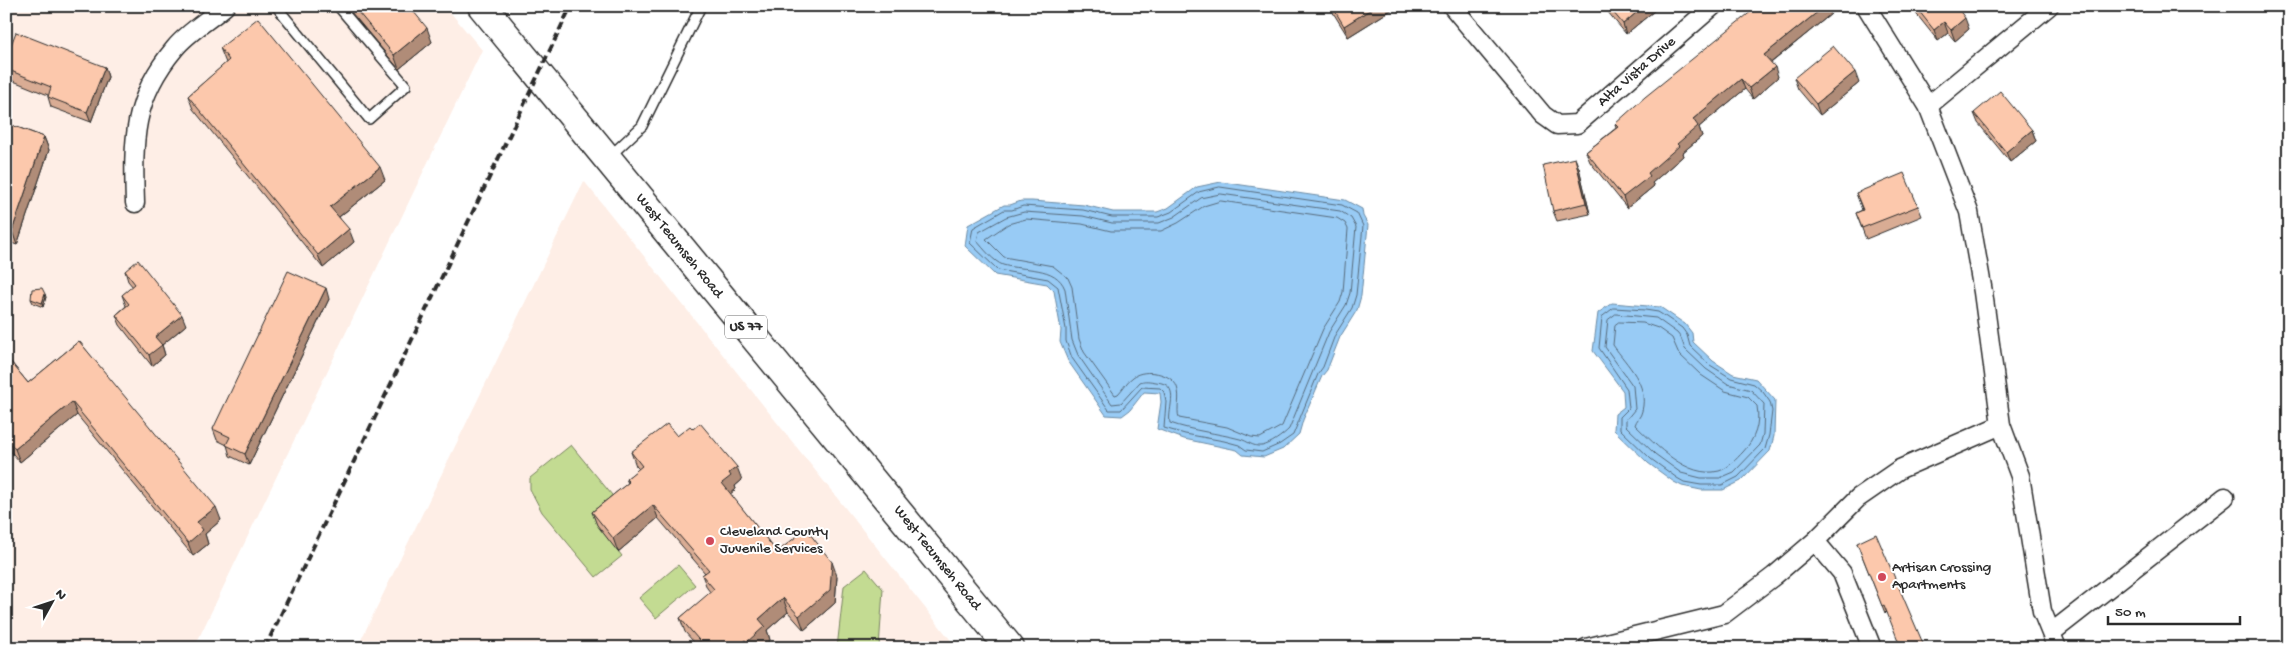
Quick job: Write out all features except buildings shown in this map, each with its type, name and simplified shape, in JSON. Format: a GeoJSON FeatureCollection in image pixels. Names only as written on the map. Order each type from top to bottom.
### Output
{"type":"FeatureCollection","features":[{"type":"Feature","properties":{"kind":"main road","name":"West Tecumseh Road"},"geometry":{"type":"LineString","coordinates":[[482,6],[1010,648]]}},
{"type":"Feature","properties":{"kind":"street"},"geometry":{"type":"LineString","coordinates":[[135,203],[133,156],[136,125],[151,82],[176,47],[225,6]]}},
{"type":"Feature","properties":{"kind":"street","name":"Alta Vista Drive"},"geometry":{"type":"LineString","coordinates":[[1452,6],[1543,115],[1557,126],[1577,124],[1713,6]]}},
{"type":"Feature","properties":{"kind":"street"},"geometry":{"type":"LineString","coordinates":[[1866,6],[1928,106],[1969,212],[1983,292],[2001,425],[2020,476],[2042,611],[2054,640],[2225,496]]}},
{"type":"Feature","properties":{"kind":"street"},"geometry":{"type":"LineString","coordinates":[[1928,106],[2049,6]]}},
{"type":"Feature","properties":{"kind":"street"},"geometry":{"type":"LineString","coordinates":[[1586,648],[1724,614],[1774,576],[1815,541],[1858,498],[1900,469],[2001,425]]}},
{"type":"Feature","properties":{"kind":"street"},"geometry":{"type":"LineString","coordinates":[[1815,541],[1842,573],[1872,648]]}},
{"type":"Feature","properties":{"kind":"lane"},"geometry":{"type":"LineString","coordinates":[[276,6],[369,119],[406,86],[338,6]]}},
{"type":"Feature","properties":{"kind":"lane"},"geometry":{"type":"LineString","coordinates":[[608,159],[642,126],[701,6]]}},
{"type":"Feature","properties":{"kind":"shaded area"},"geometry":{"type":"Polygon","coordinates":[[[6,6],[445,6],[482,50],[194,648],[6,648],[6,6]]]}},
{"type":"Feature","properties":{"kind":"shaded area"},"geometry":{"type":"Polygon","coordinates":[[[584,181],[957,648],[357,648],[584,181]]]}},
{"type":"Feature","properties":{"kind":"green space"},"geometry":{"type":"Polygon","coordinates":[[[571,445],[621,506],[598,525],[622,556],[596,577],[542,512],[530,489],[530,478],[571,445]]]}},
{"type":"Feature","properties":{"kind":"green space"},"geometry":{"type":"Polygon","coordinates":[[[678,565],[695,585],[656,618],[639,598],[678,565]]]}},
{"type":"Feature","properties":{"kind":"green space"},"geometry":{"type":"Polygon","coordinates":[[[866,569],[883,589],[879,648],[837,648],[844,586],[866,569]]]}},
{"type":"Feature","properties":{"kind":"water"},"geometry":{"type":"Polygon","coordinates":[[[1221,182],[1345,200],[1362,209],[1363,216],[1368,225],[1361,296],[1357,310],[1340,337],[1327,370],[1322,376],[1303,420],[1299,434],[1283,449],[1264,457],[1243,455],[1237,450],[1184,439],[1157,429],[1161,402],[1160,393],[1144,392],[1130,410],[1122,416],[1106,415],[1068,361],[1060,342],[1061,330],[1054,291],[1047,284],[995,275],[965,246],[968,225],[1004,205],[1021,201],[1032,201],[1084,205],[1113,212],[1157,212],[1168,208],[1197,187],[1221,182]]]}},
{"type":"Feature","properties":{"kind":"water"},"geometry":{"type":"Polygon","coordinates":[[[1612,303],[1660,307],[1685,324],[1692,333],[1693,342],[1713,361],[1733,374],[1756,379],[1775,400],[1774,436],[1770,451],[1741,481],[1723,490],[1701,490],[1682,486],[1648,463],[1614,430],[1615,414],[1624,407],[1623,391],[1593,351],[1598,313],[1612,303]]]}},
{"type":"Feature","properties":{"kind":"railway"},"geometry":{"type":"LineString","coordinates":[[265,648],[571,6]]}},
{"type":"Feature","properties":{"kind":"place","name":"Cleveland County Juvenile Services"},"geometry":{"type":"Point","coordinates":[710,541]}},
{"type":"Feature","properties":{"kind":"place","name":"Artisan Crossing Apartments"},"geometry":{"type":"Point","coordinates":[1882,577]}}]}
